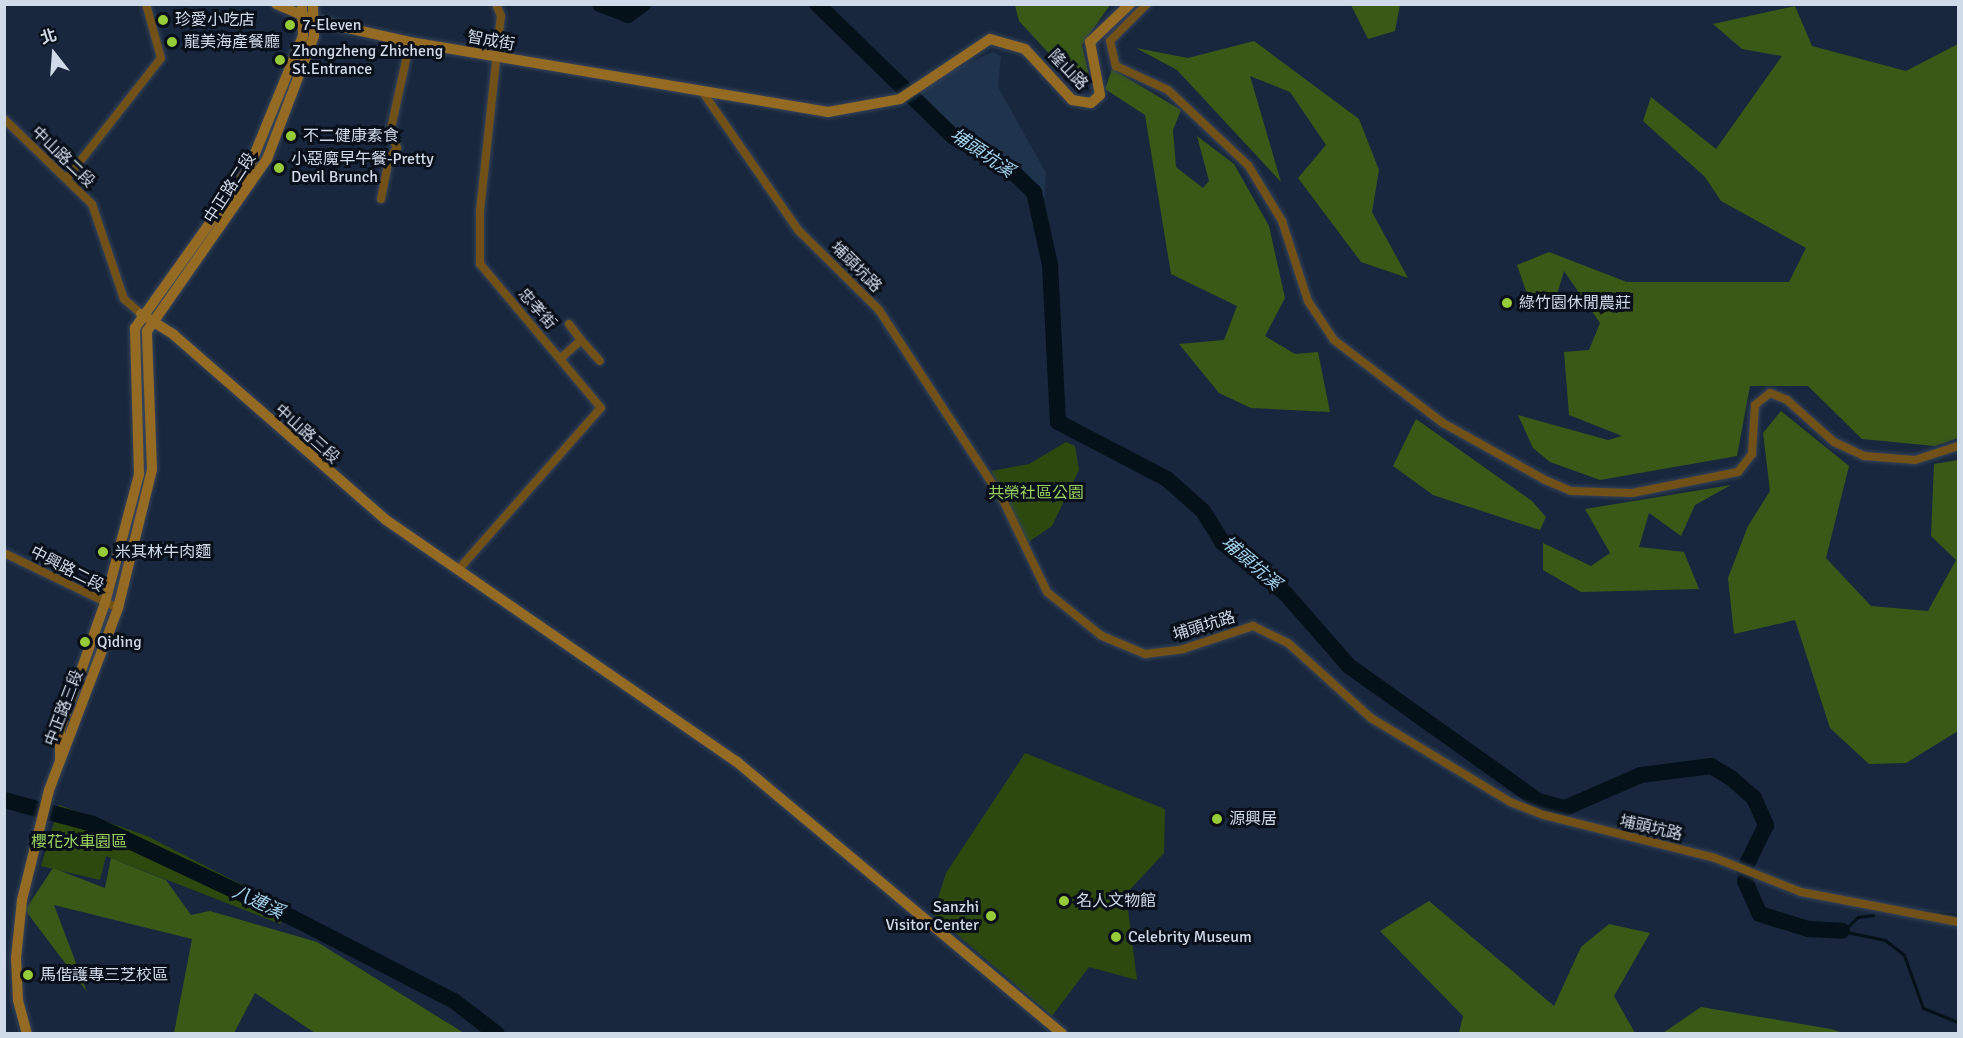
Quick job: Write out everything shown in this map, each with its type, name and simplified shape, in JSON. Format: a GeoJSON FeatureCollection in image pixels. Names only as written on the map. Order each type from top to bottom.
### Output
{"type":"FeatureCollection","features":[{"type":"Feature","properties":{"kind":"street"},"geometry":{"type":"LineString","coordinates":[[66,178],[161,58],[146,4]]}},
{"type":"Feature","properties":{"kind":"street","name":"智成街"},"geometry":{"type":"LineString","coordinates":[[276,4],[316,21],[410,42],[704,94]]}},
{"type":"Feature","properties":{"kind":"street","name":"中正路二段"},"geometry":{"type":"LineString","coordinates":[[146,318],[249,168],[303,36],[302,4]]}},
{"type":"Feature","properties":{"kind":"street"},"geometry":{"type":"LineString","coordinates":[[313,4],[316,21]]}},
{"type":"Feature","properties":{"kind":"street","name":"忠孝街"},"geometry":{"type":"LineString","coordinates":[[458,570],[601,408],[480,264],[480,211],[501,16],[496,4]]}},
{"type":"Feature","properties":{"kind":"street","name":"隆山路"},"geometry":{"type":"LineString","coordinates":[[704,94],[828,112],[900,99],[922,86],[978,44],[1005,40],[1025,49],[1072,100],[1091,103],[1100,95],[1090,42],[1130,4]]}},
{"type":"Feature","properties":{"kind":"street"},"geometry":{"type":"LineString","coordinates":[[1147,4],[1110,41],[1116,66],[1168,90],[1248,165],[1282,221],[1308,301],[1334,340],[1443,423],[1545,480],[1571,491],[1632,493],[1738,472],[1752,454],[1755,405],[1770,393],[1787,400],[1840,447],[1864,456],[1915,460],[1959,446]]}},
{"type":"Feature","properties":{"kind":"street","name":"中正路二段"},"geometry":{"type":"LineString","coordinates":[[146,318],[254,183],[316,21]]}},
{"type":"Feature","properties":{"kind":"street"},"geometry":{"type":"LineString","coordinates":[[381,199],[389,159],[397,148],[390,133],[410,42]]}},
{"type":"Feature","properties":{"kind":"street","name":"埔頭坑路"},"geometry":{"type":"LineString","coordinates":[[704,94],[798,230],[860,287],[892,329],[1003,500],[1047,592],[1102,636],[1145,654],[1183,649],[1253,626],[1288,643],[1371,718],[1519,805],[1715,858],[1801,891],[1959,922]]}},
{"type":"Feature","properties":{"kind":"street","name":"中山路二段"},"geometry":{"type":"LineString","coordinates":[[4,119],[92,204],[124,299],[146,318]]}},
{"type":"Feature","properties":{"kind":"street","name":"中山路三段"},"geometry":{"type":"LineString","coordinates":[[146,318],[174,335],[344,488],[458,570],[736,761],[1062,1034]]}},
{"type":"Feature","properties":{"kind":"street","name":"中正路三段"},"geometry":{"type":"LineString","coordinates":[[60,760],[60,730],[105,603],[140,466],[132,342],[146,318]]}},
{"type":"Feature","properties":{"kind":"street","name":"中正路三段"},"geometry":{"type":"LineString","coordinates":[[60,760],[118,608],[152,471],[146,318]]}},
{"type":"Feature","properties":{"kind":"street"},"geometry":{"type":"LineString","coordinates":[[569,324],[600,361]]}},
{"type":"Feature","properties":{"kind":"street"},"geometry":{"type":"LineString","coordinates":[[561,358],[581,339]]}},
{"type":"Feature","properties":{"kind":"street","name":"中興路二段"},"geometry":{"type":"LineString","coordinates":[[4,553],[118,608]]}},
{"type":"Feature","properties":{"kind":"street"},"geometry":{"type":"LineString","coordinates":[[27,1034],[18,1000],[17,942],[38,834],[47,797],[60,760]]}},
{"type":"Feature","properties":{"kind":"shaded area"},"geometry":{"type":"Polygon","coordinates":[[[993,52],[1001,56],[998,87],[1046,173],[1044,200],[1019,173],[942,120],[918,93],[939,76],[993,52]]]}},
{"type":"Feature","properties":{"kind":"green space"},"geometry":{"type":"Polygon","coordinates":[[[1015,5],[1110,5],[1082,45],[1089,75],[1081,88],[1019,21],[1015,5]]]}},
{"type":"Feature","properties":{"kind":"green space"},"geometry":{"type":"Polygon","coordinates":[[[1351,5],[1400,5],[1395,31],[1368,39],[1351,5]]]}},
{"type":"Feature","properties":{"kind":"green space"},"geometry":{"type":"Polygon","coordinates":[[[1795,6],[1812,46],[1906,71],[1958,44],[1958,438],[1935,446],[1862,439],[1808,386],[1750,386],[1737,456],[1600,480],[1550,462],[1533,448],[1518,415],[1608,440],[1622,436],[1569,415],[1564,352],[1589,350],[1600,323],[1564,271],[1553,308],[1532,308],[1517,265],[1549,252],[1627,282],[1789,282],[1806,248],[1721,201],[1705,177],[1643,121],[1651,97],[1716,149],[1782,56],[1742,49],[1713,24],[1795,6]]]}},
{"type":"Feature","properties":{"kind":"green space"},"geometry":{"type":"Polygon","coordinates":[[[1254,41],[1359,119],[1379,170],[1372,212],[1408,278],[1361,262],[1298,178],[1326,145],[1290,92],[1250,76],[1281,182],[1177,70],[1136,48],[1188,58],[1254,41]]]}},
{"type":"Feature","properties":{"kind":"green space"},"geometry":{"type":"Polygon","coordinates":[[[1112,69],[1181,110],[1173,130],[1176,167],[1203,188],[1209,181],[1197,136],[1234,164],[1269,226],[1285,298],[1265,336],[1295,354],[1318,352],[1330,412],[1251,408],[1219,393],[1179,344],[1224,340],[1237,306],[1171,274],[1145,115],[1105,89],[1112,69]]]}},
{"type":"Feature","properties":{"kind":"green space"},"geometry":{"type":"Polygon","coordinates":[[[1781,411],[1849,466],[1826,558],[1871,606],[1928,611],[1956,560],[1931,536],[1934,464],[1958,460],[1958,731],[1906,763],[1869,764],[1830,728],[1795,620],[1734,634],[1728,578],[1748,526],[1770,491],[1763,433],[1781,411]]]}},
{"type":"Feature","properties":{"kind":"green space"},"geometry":{"type":"Polygon","coordinates":[[[1416,419],[1532,501],[1546,517],[1540,530],[1433,495],[1393,466],[1416,419]]]}},
{"type":"Feature","properties":{"kind":"green space","name":"共榮社區公園"},"geometry":{"type":"Polygon","coordinates":[[[1066,442],[1075,446],[1079,470],[1052,526],[1027,543],[991,471],[1029,464],[1066,442]]]}},
{"type":"Feature","properties":{"kind":"green space"},"geometry":{"type":"Polygon","coordinates":[[[1731,485],[1695,505],[1681,536],[1649,513],[1639,547],[1684,552],[1699,589],[1581,592],[1543,570],[1543,543],[1591,566],[1610,553],[1585,509],[1731,485]]]}},
{"type":"Feature","properties":{"kind":"green space"},"geometry":{"type":"Polygon","coordinates":[[[1025,753],[1165,809],[1164,853],[1126,894],[1137,980],[1089,967],[1052,1016],[933,914],[946,873],[1025,753]]]}},
{"type":"Feature","properties":{"kind":"green space","name":"櫻花水車園區"},"geometry":{"type":"Polygon","coordinates":[[[59,805],[147,836],[289,909],[280,924],[106,856],[100,880],[41,866],[59,805]]]}},
{"type":"Feature","properties":{"kind":"green space"},"geometry":{"type":"Polygon","coordinates":[[[111,858],[166,880],[191,915],[210,911],[317,942],[464,1033],[315,1033],[255,993],[234,1033],[174,1033],[192,939],[54,905],[87,992],[25,910],[53,868],[105,888],[111,858]]]}},
{"type":"Feature","properties":{"kind":"green space"},"geometry":{"type":"Polygon","coordinates":[[[1429,901],[1554,1006],[1581,947],[1609,924],[1650,933],[1614,996],[1635,1033],[1459,1033],[1463,1016],[1380,931],[1429,901]]]}},
{"type":"Feature","properties":{"kind":"green space"},"geometry":{"type":"Polygon","coordinates":[[[1701,1007],[1831,1029],[1843,1033],[1663,1033],[1701,1007]]]}},
{"type":"Feature","properties":{"kind":"waterway","name":"埔頭坑溪"},"geometry":{"type":"LineString","coordinates":[[600,4],[628,15],[643,4]]}},
{"type":"Feature","properties":{"kind":"waterway","name":"埔頭坑溪"},"geometry":{"type":"LineString","coordinates":[[817,4],[954,137],[1012,171],[1034,192],[1050,265],[1058,422],[1167,479],[1203,511],[1222,542],[1286,594],[1349,666],[1538,801],[1565,808],[1641,775],[1711,766],[1731,778],[1754,798],[1766,825],[1744,870]]}},
{"type":"Feature","properties":{"kind":"waterway","name":"八連溪"},"geometry":{"type":"LineString","coordinates":[[4,800],[93,824],[293,918],[454,1001],[497,1034]]}},
{"type":"Feature","properties":{"kind":"waterway","name":"埔頭坑溪"},"geometry":{"type":"LineString","coordinates":[[1745,881],[1760,914],[1808,929],[1842,931]]}},
{"type":"Feature","properties":{"kind":"waterway","name":"埔頭坑溪"},"geometry":{"type":"LineString","coordinates":[[1910,910],[1958,915]]}},
{"type":"Feature","properties":{"kind":"waterway","name":"埔頭坑溪"},"geometry":{"type":"LineString","coordinates":[[1844,930],[1858,917],[1873,915]]}},
{"type":"Feature","properties":{"kind":"waterway"},"geometry":{"type":"LineString","coordinates":[[1842,931],[1885,940],[1904,955],[1923,1008],[1958,1022]]}},
{"type":"Feature","properties":{"kind":"place","name":"珍愛小吃店"},"geometry":{"type":"Point","coordinates":[163,20]}},
{"type":"Feature","properties":{"kind":"place","name":"7-Eleven"},"geometry":{"type":"Point","coordinates":[290,25]}},
{"type":"Feature","properties":{"kind":"place","name":"龍美海產餐廳"},"geometry":{"type":"Point","coordinates":[172,42]}},
{"type":"Feature","properties":{"kind":"place","name":"Zhongzheng Zhicheng St.Entrance"},"geometry":{"type":"Point","coordinates":[280,60]}},
{"type":"Feature","properties":{"kind":"place","name":"不二健康素食"},"geometry":{"type":"Point","coordinates":[291,136]}},
{"type":"Feature","properties":{"kind":"place","name":"小惡魔早午餐-Pretty Devil Brunch"},"geometry":{"type":"Point","coordinates":[279,168]}},
{"type":"Feature","properties":{"kind":"place","name":"綠竹園休閒農莊"},"geometry":{"type":"Point","coordinates":[1507,303]}},
{"type":"Feature","properties":{"kind":"place","name":"米其林牛肉麵"},"geometry":{"type":"Point","coordinates":[103,552]}},
{"type":"Feature","properties":{"kind":"place","name":"Qiding"},"geometry":{"type":"Point","coordinates":[85,642]}},
{"type":"Feature","properties":{"kind":"place","name":"源興居"},"geometry":{"type":"Point","coordinates":[1217,819]}},
{"type":"Feature","properties":{"kind":"place","name":"名人文物館"},"geometry":{"type":"Point","coordinates":[1064,901]}},
{"type":"Feature","properties":{"kind":"place","name":"Sanzhi Visitor Center"},"geometry":{"type":"Point","coordinates":[991,916]}},
{"type":"Feature","properties":{"kind":"place","name":"Celebrity Museum"},"geometry":{"type":"Point","coordinates":[1116,937]}},
{"type":"Feature","properties":{"kind":"place","name":"馬偕護專三芝校區"},"geometry":{"type":"Point","coordinates":[28,975]}}]}
